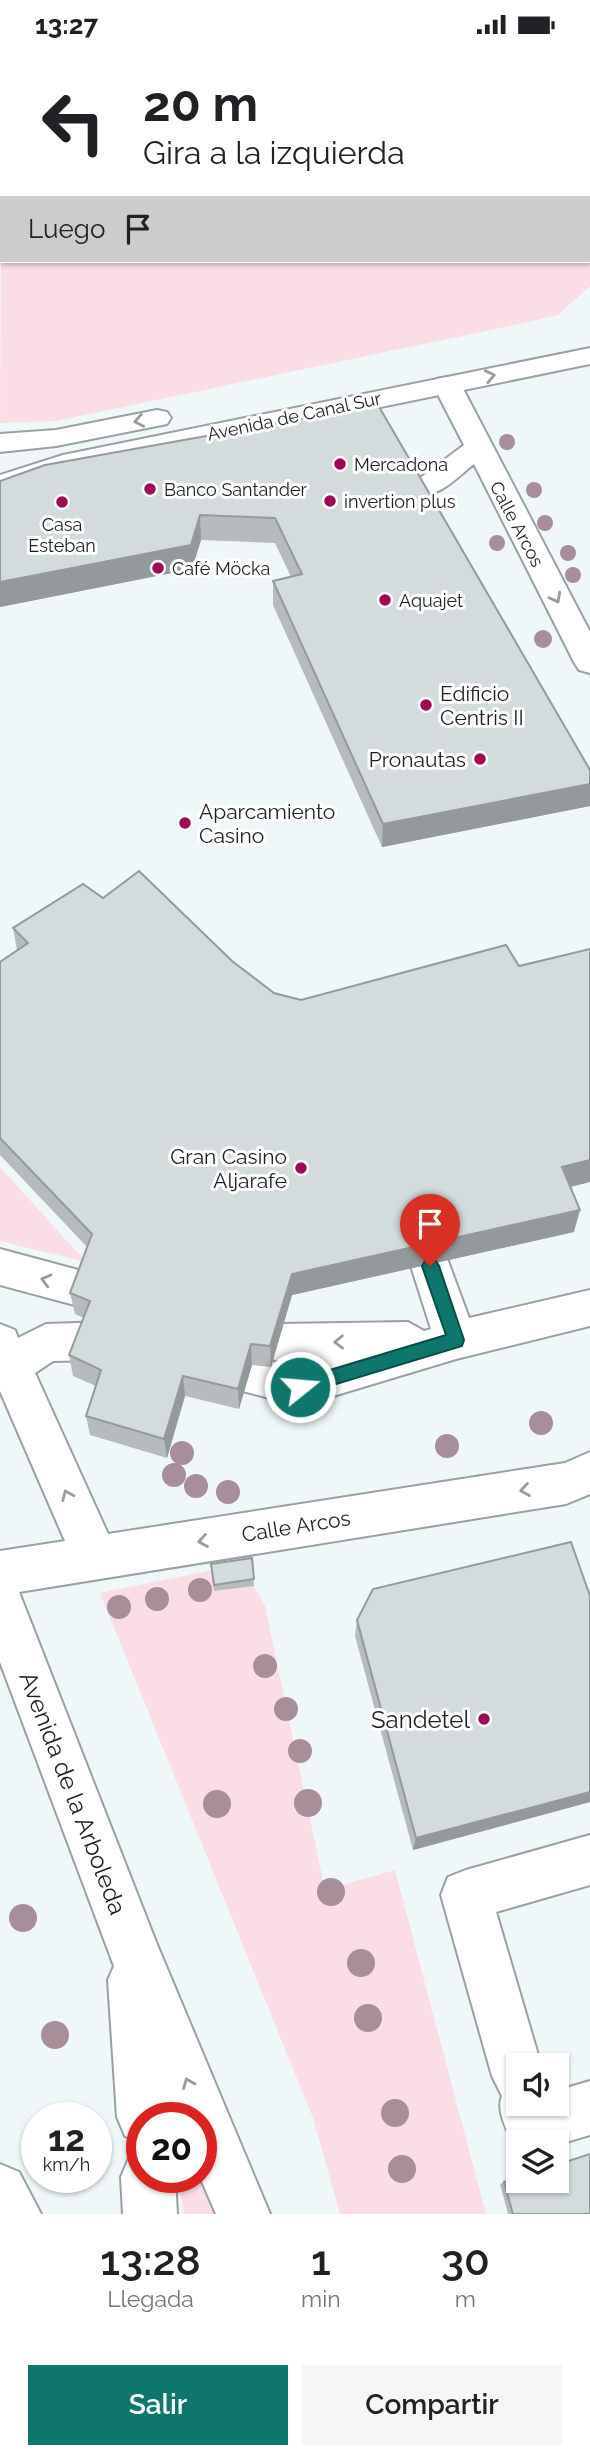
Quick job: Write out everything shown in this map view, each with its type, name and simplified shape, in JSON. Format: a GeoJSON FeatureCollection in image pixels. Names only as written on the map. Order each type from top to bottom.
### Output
{"type":"FeatureCollection","features":[{"type":"Feature","properties":{"kind":"street","name":"Avenida de Canal Sur"},"geometry":{"type":"LineString","coordinates":[[392,370],[590,331]]}},
{"type":"Feature","properties":{"kind":"street","name":"Avenida de Canal Sur"},"geometry":{"type":"LineString","coordinates":[[0,484],[63,464],[590,355]]}},
{"type":"Feature","properties":{"kind":"street","name":"Calle Arcos"},"geometry":{"type":"LineString","coordinates":[[447,385],[590,662]]}},
{"type":"Feature","properties":{"kind":"street","name":"Avenida de Canal Sur"},"geometry":{"type":"LineString","coordinates":[[0,443],[55,438],[177,414]]}},
{"type":"Feature","properties":{"kind":"street"},"geometry":{"type":"LineString","coordinates":[[426,487],[478,447]]}},
{"type":"Feature","properties":{"kind":"street"},"geometry":{"type":"LineString","coordinates":[[430,1266],[456,1340]]}},
{"type":"Feature","properties":{"kind":"street"},"geometry":{"type":"LineString","coordinates":[[0,1267],[281,1343],[456,1340]]}},
{"type":"Feature","properties":{"kind":"street"},"geometry":{"type":"LineString","coordinates":[[94,1557],[5,1355],[46,1343],[106,1341],[300,1387],[456,1340],[590,1308]]}},
{"type":"Feature","properties":{"kind":"street","name":"Calle Arcos"},"geometry":{"type":"LineString","coordinates":[[0,1573],[566,1483],[590,1473]]}},
{"type":"Feature","properties":{"kind":"street","name":"Avenida de la Arboleda"},"geometry":{"type":"LineString","coordinates":[[0,1601],[132,1947],[243,2214]]}},
{"type":"Feature","properties":{"kind":"street"},"geometry":{"type":"LineString","coordinates":[[512,2053],[466,1895],[590,1860]]}},
{"type":"Feature","properties":{"kind":"street","name":"Avenida de la Arboleda"},"geometry":{"type":"LineString","coordinates":[[132,1947],[143,2102]]}},
{"type":"Feature","properties":{"kind":"street"},"geometry":{"type":"LineString","coordinates":[[569,2114],[590,2108]]}},
{"type":"Feature","properties":{"kind":"street"},"geometry":{"type":"LineString","coordinates":[[530,2116],[532,2125],[563,2116]]}},
{"type":"Feature","properties":{"kind":"street"},"geometry":{"type":"LineString","coordinates":[[0,2191],[14,2214]]}},
{"type":"Feature","properties":{"kind":"street"},"geometry":{"type":"LineString","coordinates":[[149,2193],[150,2214]]}},
{"type":"Feature","properties":{"kind":"shaded area"},"geometry":{"type":"Polygon","coordinates":[[[1,263],[590,263],[590,286],[558,315],[56,421],[0,423],[1,263]]]}},
{"type":"Feature","properties":{"kind":"shaded area"},"geometry":{"type":"Polygon","coordinates":[[[0,1167],[86,1262],[0,1241],[0,1167]]]}},
{"type":"Feature","properties":{"kind":"shaded area"},"geometry":{"type":"Polygon","coordinates":[[[212,1570],[254,1586],[265,1606],[325,1890],[395,1870],[486,2214],[340,2214],[313,2118],[100,1593],[212,1570]]]}},
{"type":"Feature","properties":{"kind":"shaded area"},"geometry":{"type":"Polygon","coordinates":[[[181,2193],[208,2193],[217,2214],[184,2214],[181,2193]]]}},
{"type":"Feature","properties":{"kind":"building","name":"Edificio Centris II"},"geometry":{"type":"Polygon","coordinates":[[[378,405],[590,770],[590,784],[383,824],[273,581],[302,574],[275,518],[200,515],[191,545],[0,582],[0,481],[45,465],[378,405]]]}},
{"type":"Feature","properties":{"kind":"building","name":"Gran Casino Aljarafe"},"geometry":{"type":"Polygon","coordinates":[[[139,871],[232,961],[274,993],[301,1000],[506,945],[519,966],[590,949],[590,1160],[562,1167],[580,1210],[292,1274],[270,1346],[251,1344],[238,1389],[183,1376],[164,1439],[86,1416],[101,1370],[69,1355],[90,1301],[70,1293],[92,1234],[0,1138],[0,962],[28,943],[13,928],[83,884],[103,898],[139,871]]]}},
{"type":"Feature","properties":{"kind":"building","name":"Sandetel"},"geometry":{"type":"Polygon","coordinates":[[[571,1542],[590,1596],[590,1792],[416,1838],[357,1620],[373,1589],[571,1542]]]}},
{"type":"Feature","properties":{"kind":"building"},"geometry":{"type":"Polygon","coordinates":[[[252,1558],[254,1579],[214,1585],[211,1564],[252,1558]]]}},
{"type":"Feature","properties":{"kind":"building"},"geometry":{"type":"Polygon","coordinates":[[[590,2154],[590,2214],[513,2214],[507,2193],[569,2193],[569,2161],[590,2154]]]}},
{"type":"Feature","properties":{"kind":"place","name":"Mercadona"},"geometry":{"type":"Point","coordinates":[340,464]}},
{"type":"Feature","properties":{"kind":"place","name":"Banco Santander"},"geometry":{"type":"Point","coordinates":[150,489]}},
{"type":"Feature","properties":{"kind":"place","name":"invertion plus"},"geometry":{"type":"Point","coordinates":[330,501]}},
{"type":"Feature","properties":{"kind":"place","name":"Casa Esteban"},"geometry":{"type":"Point","coordinates":[62,502]}},
{"type":"Feature","properties":{"kind":"place","name":"Café Möcka"},"geometry":{"type":"Point","coordinates":[158,568]}},
{"type":"Feature","properties":{"kind":"place","name":"Aquajet"},"geometry":{"type":"Point","coordinates":[385,600]}},
{"type":"Feature","properties":{"kind":"place","name":"Edificio Centris II"},"geometry":{"type":"Point","coordinates":[426,705]}},
{"type":"Feature","properties":{"kind":"place","name":"Pronautas"},"geometry":{"type":"Point","coordinates":[480,759]}},
{"type":"Feature","properties":{"kind":"place","name":"Aparcamiento Casino"},"geometry":{"type":"Point","coordinates":[185,823]}},
{"type":"Feature","properties":{"kind":"place","name":"Gran Casino Aljarafe"},"geometry":{"type":"Point","coordinates":[301,1168]}},
{"type":"Feature","properties":{"kind":"place","name":"Sandetel"},"geometry":{"type":"Point","coordinates":[484,1719]}},
{"type":"Feature","properties":{"kind":"route"},"geometry":{"type":"LineString","coordinates":[[300,1387],[456,1340],[430,1266]]}}]}
